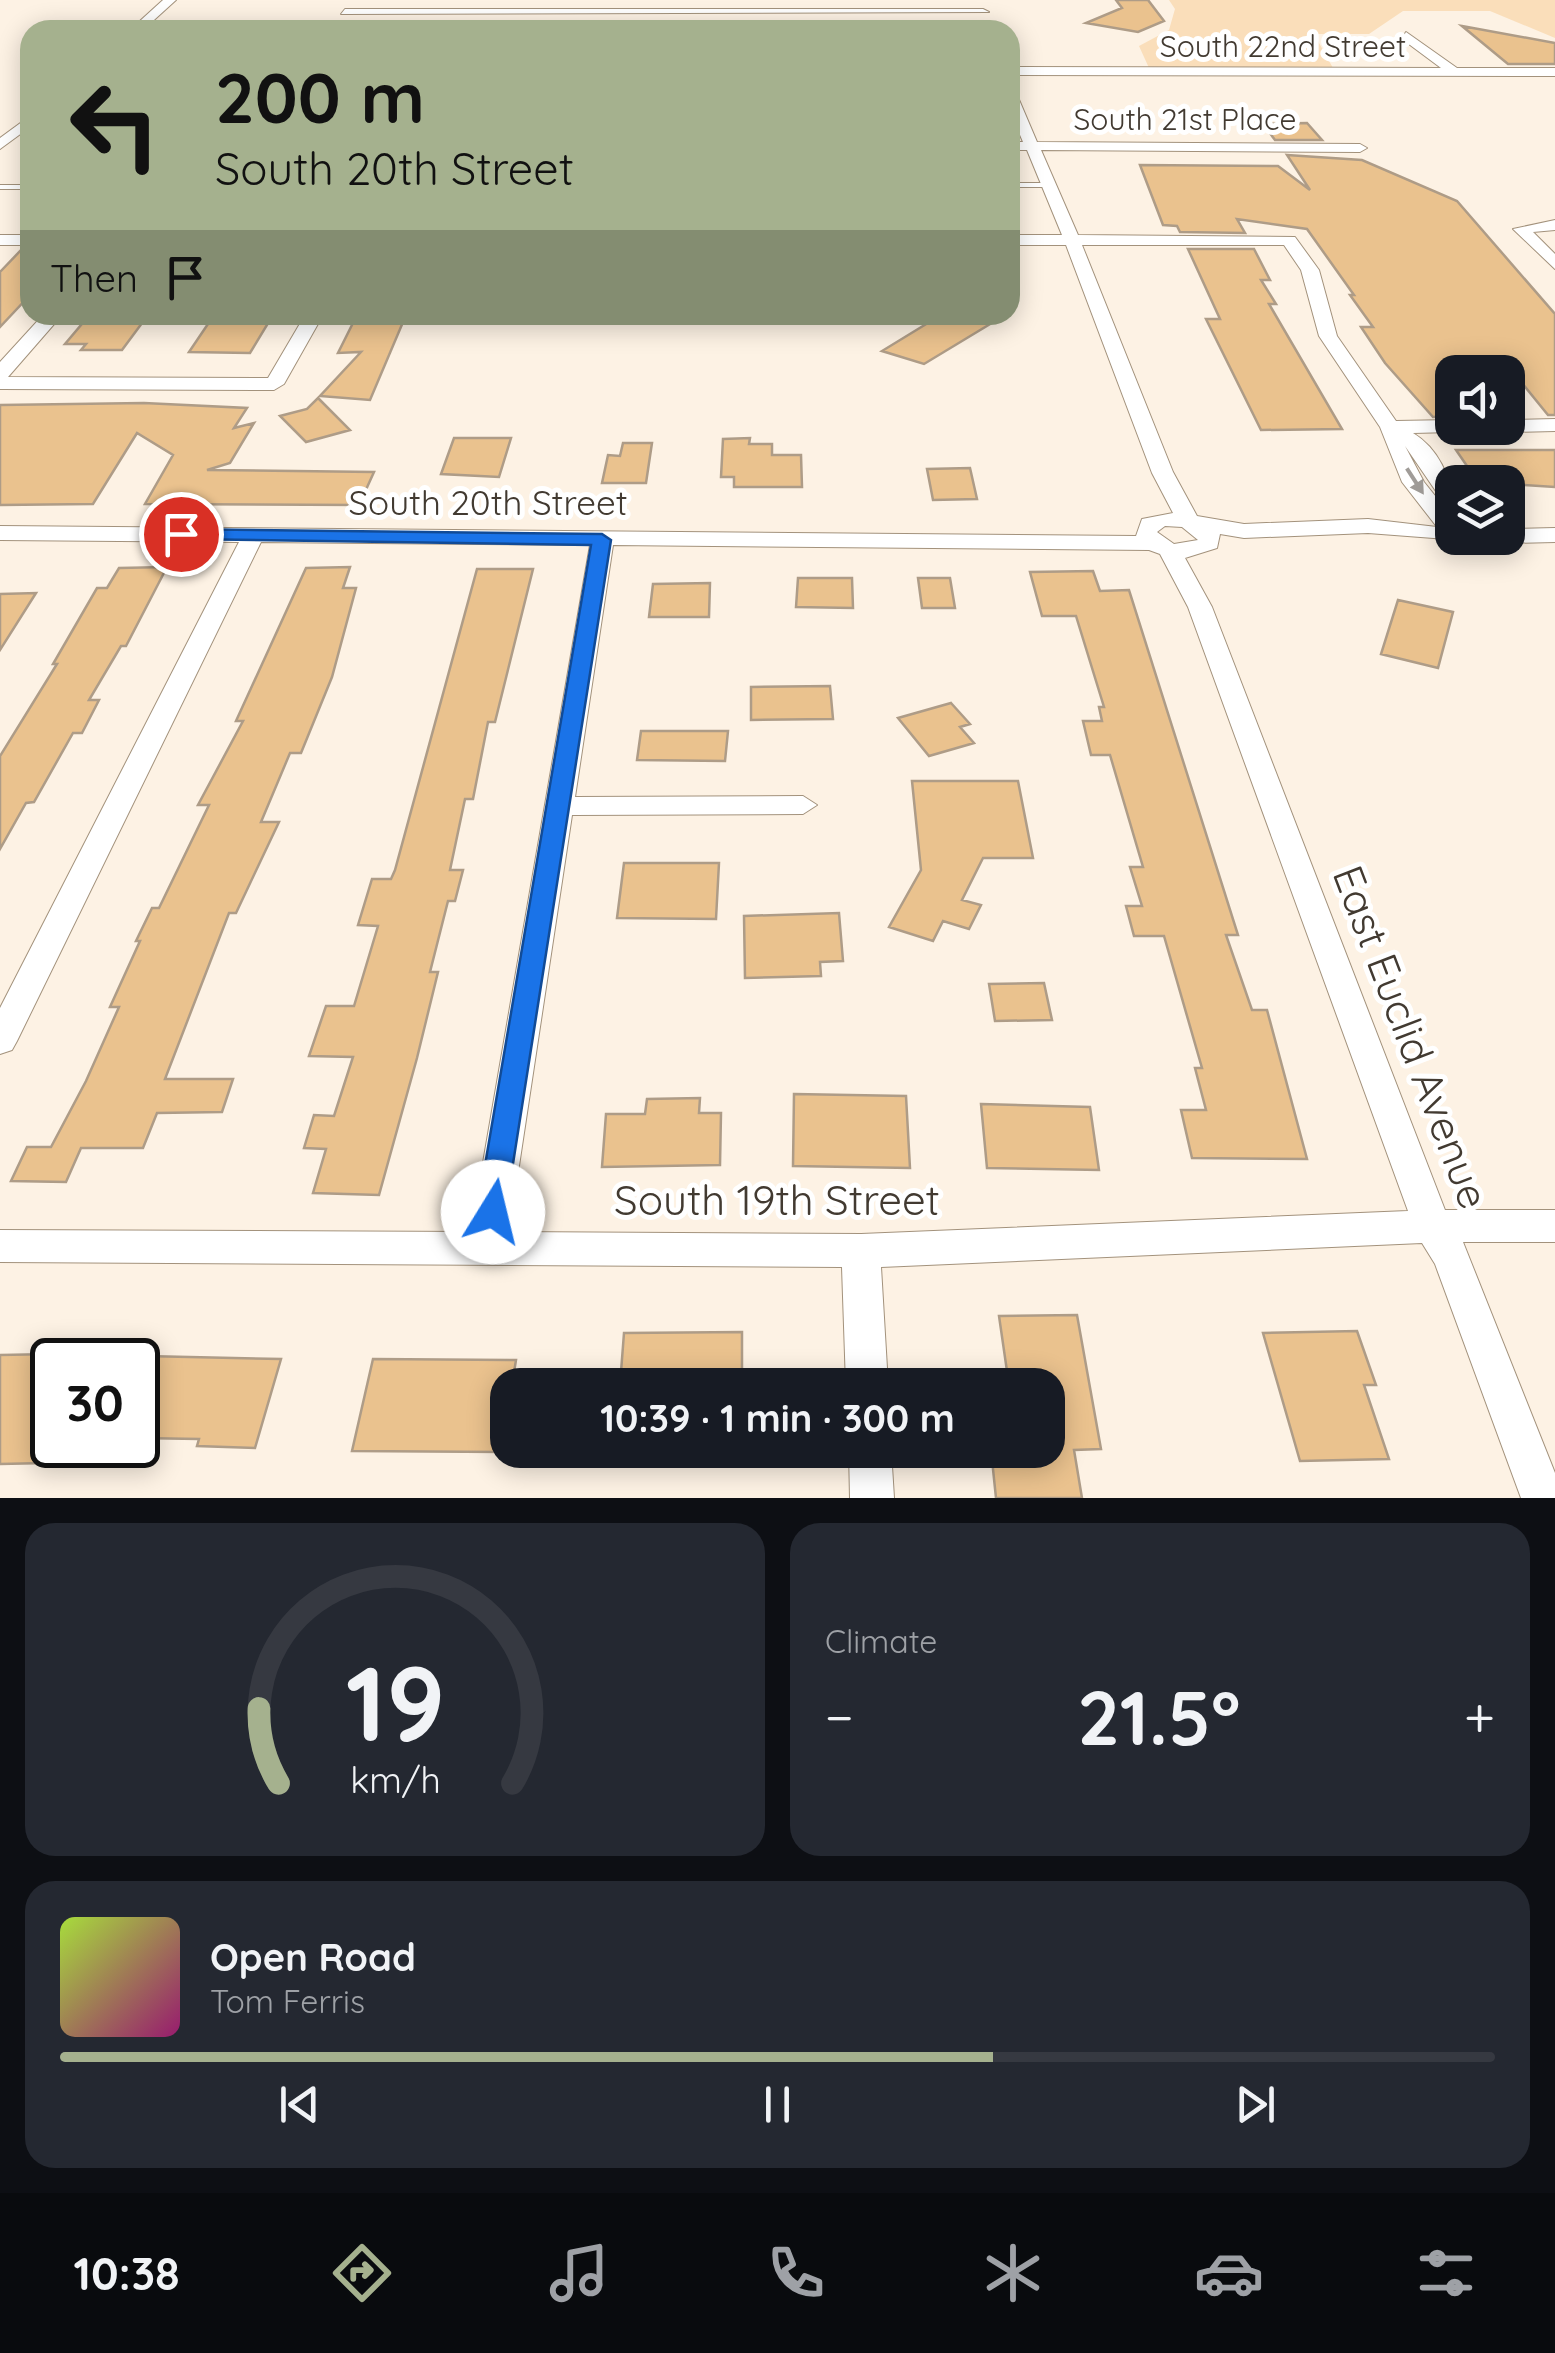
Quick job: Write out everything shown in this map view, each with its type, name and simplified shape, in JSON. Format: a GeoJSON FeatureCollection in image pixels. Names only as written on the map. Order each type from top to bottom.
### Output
{"type":"FeatureCollection","features":[{"type":"Feature","properties":{"kind":"street"},"geometry":{"type":"LineString","coordinates":[[147,20],[170,0]]}},
{"type":"Feature","properties":{"kind":"street"},"geometry":{"type":"LineString","coordinates":[[345,12],[981,6]]}},
{"type":"Feature","properties":{"kind":"street"},"geometry":{"type":"LineString","coordinates":[[1406,36],[1454,72]]}},
{"type":"Feature","properties":{"kind":"street","name":"South 22nd Street"},"geometry":{"type":"LineString","coordinates":[[1020,71],[1555,72]]}},
{"type":"Feature","properties":{"kind":"street","name":"East Euclid Avenue"},"geometry":{"type":"LineString","coordinates":[[1020,118],[1163,473],[1191,522],[1211,538],[1201,549],[1204,589],[1200,607]]}},
{"type":"Feature","properties":{"kind":"street"},"geometry":{"type":"LineString","coordinates":[[0,145],[20,128]]}},
{"type":"Feature","properties":{"kind":"street","name":"South 21st Place"},"geometry":{"type":"LineString","coordinates":[[1020,146],[1360,148]]}},
{"type":"Feature","properties":{"kind":"street"},"geometry":{"type":"LineString","coordinates":[[1555,226],[1521,229],[1555,264]]}},
{"type":"Feature","properties":{"kind":"street"},"geometry":{"type":"LineString","coordinates":[[1020,240],[1289,240],[1310,270],[1328,336],[1390,426],[1417,444],[1435,472]]}},
{"type":"Feature","properties":{"kind":"street"},"geometry":{"type":"LineString","coordinates":[[0,374],[43,325]]}},
{"type":"Feature","properties":{"kind":"street"},"geometry":{"type":"LineString","coordinates":[[0,383],[274,384],[308,325]]}},
{"type":"Feature","properties":{"kind":"street"},"geometry":{"type":"LineString","coordinates":[[1390,426],[1435,426]]}},
{"type":"Feature","properties":{"kind":"street"},"geometry":{"type":"LineString","coordinates":[[1390,426],[1393,446],[1435,510]]}},
{"type":"Feature","properties":{"kind":"street"},"geometry":{"type":"LineString","coordinates":[[1525,426],[1555,426]]}},
{"type":"Feature","properties":{"kind":"street","name":"East Euclid Avenue"},"geometry":{"type":"LineString","coordinates":[[1163,473],[1156,489],[1158,534],[1200,607],[1432,1226],[1452,1258],[1543,1498]]}},
{"type":"Feature","properties":{"kind":"street"},"geometry":{"type":"LineString","coordinates":[[1158,534],[1191,522],[1244,531],[1368,526],[1435,532]]}},
{"type":"Feature","properties":{"kind":"street","name":"South 20th Street"},"geometry":{"type":"LineString","coordinates":[[0,534],[976,540],[1005,544],[1158,534]]}},
{"type":"Feature","properties":{"kind":"street"},"geometry":{"type":"LineString","coordinates":[[0,1041],[254,534]]}},
{"type":"Feature","properties":{"kind":"street"},"geometry":{"type":"LineString","coordinates":[[1158,534],[1201,549],[1435,534]]}},
{"type":"Feature","properties":{"kind":"street"},"geometry":{"type":"LineString","coordinates":[[1525,536],[1555,536]]}},
{"type":"Feature","properties":{"kind":"street"},"geometry":{"type":"LineString","coordinates":[[487,1249],[602,540]]}},
{"type":"Feature","properties":{"kind":"street"},"geometry":{"type":"LineString","coordinates":[[559,806],[803,805]]}},
{"type":"Feature","properties":{"kind":"street","name":"South 19th Street"},"geometry":{"type":"LineString","coordinates":[[0,1246],[861,1251],[1432,1226],[1555,1226]]}},
{"type":"Feature","properties":{"kind":"street"},"geometry":{"type":"LineString","coordinates":[[861,1251],[866,1368]]}},
{"type":"Feature","properties":{"kind":"street"},"geometry":{"type":"LineString","coordinates":[[871,1468],[872,1498]]}},
{"type":"Feature","properties":{"kind":"lane"},"geometry":{"type":"LineString","coordinates":[[1020,185],[1048,185]]}},
{"type":"Feature","properties":{"kind":"shaded area"},"geometry":{"type":"Polygon","coordinates":[[[1169,0],[1555,0],[1555,38],[1490,11],[1403,11],[1369,34],[1314,34],[1333,68],[1149,68],[1139,46],[1169,30],[1175,9],[1169,0]]]}},
{"type":"Feature","properties":{"kind":"building"},"geometry":{"type":"Polygon","coordinates":[[[1116,0],[1148,0],[1164,21],[1138,32],[1086,23],[1122,8],[1116,0]]]}},
{"type":"Feature","properties":{"kind":"building"},"geometry":{"type":"Polygon","coordinates":[[[1462,26],[1555,43],[1555,64],[1508,64],[1462,26]]]}},
{"type":"Feature","properties":{"kind":"building"},"geometry":{"type":"Polygon","coordinates":[[[1307,123],[1322,140],[1275,140],[1263,124],[1307,123]]]}},
{"type":"Feature","properties":{"kind":"building"},"geometry":{"type":"Polygon","coordinates":[[[1287,155],[1362,160],[1457,201],[1555,314],[1555,415],[1548,415],[1525,387],[1525,355],[1435,355],[1433,417],[1385,363],[1361,327],[1373,327],[1307,229],[1237,219],[1245,233],[1180,232],[1177,226],[1163,225],[1140,165],[1278,166],[1310,190],[1287,155]]]}},
{"type":"Feature","properties":{"kind":"building"},"geometry":{"type":"Polygon","coordinates":[[[1188,249],[1254,249],[1270,280],[1261,280],[1276,304],[1269,304],[1342,429],[1261,430],[1206,319],[1220,319],[1188,249]]]}},
{"type":"Feature","properties":{"kind":"building"},"geometry":{"type":"Polygon","coordinates":[[[20,251],[20,306],[0,327],[0,272],[20,251]]]}},
{"type":"Feature","properties":{"kind":"building"},"geometry":{"type":"Polygon","coordinates":[[[81,325],[141,325],[122,350],[81,350],[86,344],[65,344],[81,325]]]}},
{"type":"Feature","properties":{"kind":"building"},"geometry":{"type":"Polygon","coordinates":[[[207,325],[267,325],[250,353],[189,352],[207,325]]]}},
{"type":"Feature","properties":{"kind":"building"},"geometry":{"type":"Polygon","coordinates":[[[352,325],[402,325],[370,400],[320,396],[361,352],[338,353],[352,325]]]}},
{"type":"Feature","properties":{"kind":"building"},"geometry":{"type":"Polygon","coordinates":[[[925,325],[988,325],[924,364],[882,351],[925,325]]]}},
{"type":"Feature","properties":{"kind":"building"},"geometry":{"type":"Polygon","coordinates":[[[318,398],[350,430],[306,442],[280,416],[307,409],[318,398]]]}},
{"type":"Feature","properties":{"kind":"building"},"geometry":{"type":"Polygon","coordinates":[[[144,403],[247,408],[234,428],[254,423],[230,463],[207,470],[374,472],[359,505],[145,504],[173,455],[137,433],[93,504],[0,505],[0,405],[144,403]]]}},
{"type":"Feature","properties":{"kind":"building"},"geometry":{"type":"Polygon","coordinates":[[[454,438],[511,438],[499,477],[441,474],[454,438]]]}},
{"type":"Feature","properties":{"kind":"building"},"geometry":{"type":"Polygon","coordinates":[[[750,438],[749,444],[772,444],[772,455],[801,455],[802,487],[734,487],[734,477],[721,477],[723,439],[750,438]]]}},
{"type":"Feature","properties":{"kind":"building"},"geometry":{"type":"Polygon","coordinates":[[[623,443],[652,443],[646,483],[602,483],[608,455],[620,456],[623,443]]]}},
{"type":"Feature","properties":{"kind":"building"},"geometry":{"type":"Polygon","coordinates":[[[1456,450],[1555,450],[1555,487],[1525,485],[1525,465],[1466,465],[1456,450]]]}},
{"type":"Feature","properties":{"kind":"building"},"geometry":{"type":"Polygon","coordinates":[[[970,468],[977,499],[933,500],[927,469],[970,468]]]}},
{"type":"Feature","properties":{"kind":"building"},"geometry":{"type":"Polygon","coordinates":[[[167,567],[126,646],[121,646],[89,700],[99,700],[82,733],[73,733],[34,802],[26,803],[0,849],[0,756],[57,664],[53,664],[97,588],[107,588],[119,568],[167,567]]]}},
{"type":"Feature","properties":{"kind":"building"},"geometry":{"type":"Polygon","coordinates":[[[350,567],[343,588],[356,588],[332,677],[301,753],[290,753],[261,822],[279,822],[236,913],[229,913],[165,1079],[233,1079],[222,1112],[157,1113],[143,1148],[81,1148],[66,1182],[11,1181],[27,1147],[51,1147],[86,1081],[119,1007],[110,1007],[140,941],[136,941],[152,908],[159,908],[209,805],[198,805],[243,721],[236,721],[306,568],[350,567]]]}},
{"type":"Feature","properties":{"kind":"building"},"geometry":{"type":"Polygon","coordinates":[[[477,569],[533,569],[495,722],[488,722],[473,799],[465,799],[450,870],[463,870],[455,901],[448,901],[430,972],[438,972],[417,1058],[379,1195],[313,1193],[326,1149],[304,1148],[314,1115],[334,1116],[353,1057],[309,1056],[326,1006],[354,1006],[378,926],[358,925],[372,879],[391,879],[395,870],[477,569]]]}},
{"type":"Feature","properties":{"kind":"building"},"geometry":{"type":"Polygon","coordinates":[[[1093,571],[1100,591],[1129,590],[1238,935],[1226,935],[1252,1010],[1267,1010],[1307,1159],[1192,1158],[1181,1110],[1206,1110],[1195,1068],[1202,1068],[1164,936],[1134,936],[1126,906],[1142,906],[1130,867],[1143,867],[1110,755],[1091,755],[1083,721],[1102,721],[1099,707],[1104,707],[1076,616],[1042,616],[1030,572],[1093,571]]]}},
{"type":"Feature","properties":{"kind":"building"},"geometry":{"type":"Polygon","coordinates":[[[798,578],[852,578],[853,608],[796,607],[798,578]]]}},
{"type":"Feature","properties":{"kind":"building"},"geometry":{"type":"Polygon","coordinates":[[[918,578],[950,578],[955,608],[922,608],[918,578]]]}},
{"type":"Feature","properties":{"kind":"building"},"geometry":{"type":"Polygon","coordinates":[[[710,583],[709,617],[649,617],[653,584],[710,583]]]}},
{"type":"Feature","properties":{"kind":"building"},"geometry":{"type":"Polygon","coordinates":[[[36,593],[0,650],[0,594],[36,593]]]}},
{"type":"Feature","properties":{"kind":"building"},"geometry":{"type":"Polygon","coordinates":[[[1398,600],[1453,612],[1438,668],[1381,654],[1398,600]]]}},
{"type":"Feature","properties":{"kind":"building"},"geometry":{"type":"Polygon","coordinates":[[[830,686],[833,719],[751,720],[751,687],[830,686]]]}},
{"type":"Feature","properties":{"kind":"building"},"geometry":{"type":"Polygon","coordinates":[[[951,703],[970,724],[960,727],[974,743],[929,756],[898,718],[951,703]]]}},
{"type":"Feature","properties":{"kind":"building"},"geometry":{"type":"Polygon","coordinates":[[[641,731],[728,731],[725,761],[637,760],[641,731]]]}},
{"type":"Feature","properties":{"kind":"building"},"geometry":{"type":"Polygon","coordinates":[[[912,781],[1018,781],[1033,858],[983,858],[962,900],[981,905],[969,929],[943,921],[933,941],[889,927],[921,870],[912,781]]]}},
{"type":"Feature","properties":{"kind":"building"},"geometry":{"type":"Polygon","coordinates":[[[624,863],[719,863],[716,919],[617,918],[624,863]]]}},
{"type":"Feature","properties":{"kind":"building"},"geometry":{"type":"Polygon","coordinates":[[[839,913],[843,961],[820,962],[821,976],[745,978],[744,916],[839,913]]]}},
{"type":"Feature","properties":{"kind":"building"},"geometry":{"type":"Polygon","coordinates":[[[1044,983],[1052,1020],[995,1021],[989,984],[1044,983]]]}},
{"type":"Feature","properties":{"kind":"building"},"geometry":{"type":"Polygon","coordinates":[[[794,1094],[906,1096],[910,1168],[793,1166],[794,1094]]]}},
{"type":"Feature","properties":{"kind":"building"},"geometry":{"type":"Polygon","coordinates":[[[700,1098],[699,1113],[721,1113],[720,1165],[602,1167],[606,1114],[645,1114],[647,1099],[700,1098]]]}},
{"type":"Feature","properties":{"kind":"building"},"geometry":{"type":"Polygon","coordinates":[[[981,1104],[1090,1107],[1099,1170],[987,1168],[981,1104]]]}},
{"type":"Feature","properties":{"kind":"building"},"geometry":{"type":"Polygon","coordinates":[[[1077,1315],[1101,1449],[1074,1450],[1082,1498],[996,1498],[993,1468],[1065,1468],[1065,1368],[1007,1368],[999,1316],[1077,1315]]]}},
{"type":"Feature","properties":{"kind":"building"},"geometry":{"type":"Polygon","coordinates":[[[1357,1331],[1376,1385],[1364,1385],[1389,1459],[1300,1461],[1263,1333],[1357,1331]]]}},
{"type":"Feature","properties":{"kind":"building"},"geometry":{"type":"Polygon","coordinates":[[[742,1332],[742,1368],[621,1368],[624,1333],[742,1332]]]}},
{"type":"Feature","properties":{"kind":"building"},"geometry":{"type":"Polygon","coordinates":[[[30,1354],[30,1463],[0,1464],[0,1355],[30,1354]]]}},
{"type":"Feature","properties":{"kind":"building"},"geometry":{"type":"Polygon","coordinates":[[[160,1356],[281,1359],[255,1448],[197,1446],[199,1439],[160,1438],[160,1356]]]}},
{"type":"Feature","properties":{"kind":"building"},"geometry":{"type":"Polygon","coordinates":[[[373,1359],[516,1360],[515,1368],[490,1368],[490,1452],[352,1451],[373,1359]]]}},
{"type":"Feature","properties":{"kind":"route"},"geometry":{"type":"LineString","coordinates":[[181,534],[602,540],[493,1212]]}}]}
